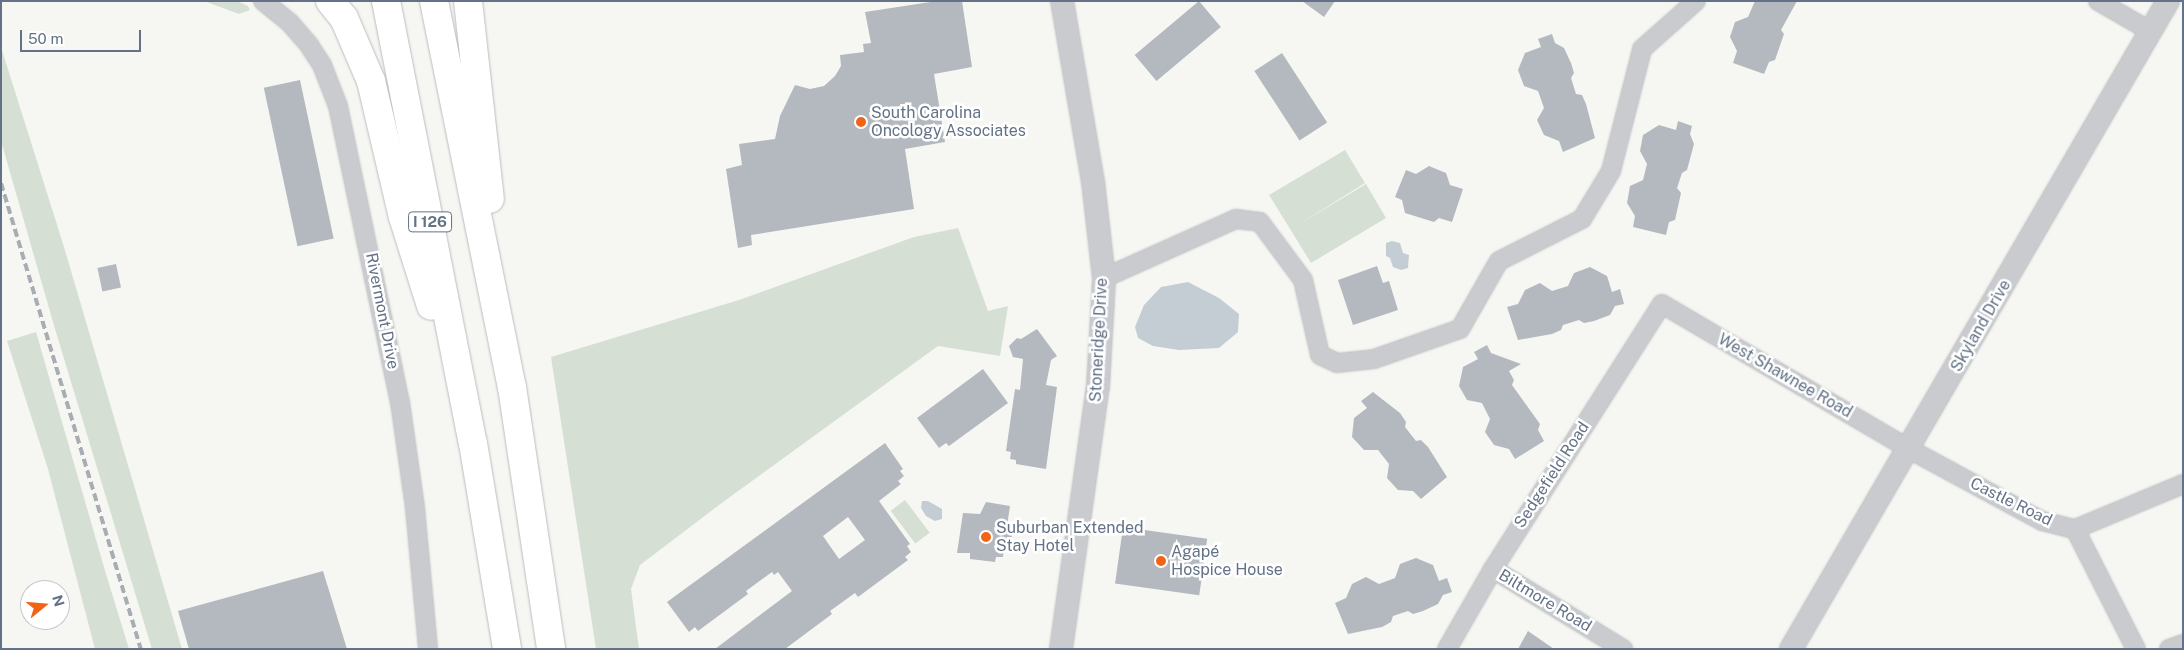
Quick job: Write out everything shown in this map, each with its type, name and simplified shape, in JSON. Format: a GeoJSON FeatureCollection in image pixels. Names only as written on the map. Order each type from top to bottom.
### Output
{"type":"FeatureCollection","features":[{"type":"Feature","properties":{"kind":"highway"},"geometry":{"type":"LineString","coordinates":[[330,1],[344,18],[371,81],[403,217],[473,443]]}},
{"type":"Feature","properties":{"kind":"highway","name":"I 126"},"geometry":{"type":"LineString","coordinates":[[386,1],[473,443],[507,649]]}},
{"type":"Feature","properties":{"kind":"highway","name":"I 126"},"geometry":{"type":"LineString","coordinates":[[434,1],[512,387],[552,649]]}},
{"type":"Feature","properties":{"kind":"highway"},"geometry":{"type":"LineString","coordinates":[[468,1],[512,387]]}},
{"type":"Feature","properties":{"kind":"street","name":"Rivermont Drive"},"geometry":{"type":"LineString","coordinates":[[263,1],[290,23],[309,45],[328,78],[338,106],[400,402],[414,508],[428,649]]}},
{"type":"Feature","properties":{"kind":"street","name":"Stoneridge Drive"},"geometry":{"type":"LineString","coordinates":[[1060,649],[1098,387],[1104,278],[1093,182],[1062,1]]}},
{"type":"Feature","properties":{"kind":"street"},"geometry":{"type":"LineString","coordinates":[[1104,278],[1236,219],[1260,222],[1303,280],[1320,355],[1338,363],[1374,359],[1460,329],[1499,261],[1582,219],[1611,171],[1642,49],[1696,1]]}},
{"type":"Feature","properties":{"kind":"street"},"geometry":{"type":"LineString","coordinates":[[2098,1],[2150,31]]}},
{"type":"Feature","properties":{"kind":"street","name":"Skyland Drive"},"geometry":{"type":"LineString","coordinates":[[1791,649],[2168,1]]}},
{"type":"Feature","properties":{"kind":"street","name":"West Shawnee Road"},"geometry":{"type":"LineString","coordinates":[[1662,304],[1909,449]]}},
{"type":"Feature","properties":{"kind":"street","name":"Sedgefield Road"},"geometry":{"type":"LineString","coordinates":[[1448,649],[1492,569],[1662,304]]}},
{"type":"Feature","properties":{"kind":"street","name":"Castle Road"},"geometry":{"type":"LineString","coordinates":[[1909,449],[2042,521],[2075,530]]}},
{"type":"Feature","properties":{"kind":"street"},"geometry":{"type":"LineString","coordinates":[[2136,649],[2075,530],[2183,484]]}},
{"type":"Feature","properties":{"kind":"street","name":"Biltmore Road"},"geometry":{"type":"LineString","coordinates":[[1492,569],[1623,649]]}},
{"type":"Feature","properties":{"kind":"street"},"geometry":{"type":"LineString","coordinates":[[2168,649],[2183,644]]}},
{"type":"Feature","properties":{"kind":"shaded area"},"geometry":{"type":"Polygon","coordinates":[[[204,1],[237,1],[248,6],[250,10],[239,14],[204,1]]]}},
{"type":"Feature","properties":{"kind":"shaded area"},"geometry":{"type":"Polygon","coordinates":[[[1,47],[64,247],[182,649],[152,649],[55,329],[1,141],[1,47]]]}},
{"type":"Feature","properties":{"kind":"shaded area"},"geometry":{"type":"Polygon","coordinates":[[[1345,150],[1365,183],[1298,225],[1366,184],[1386,218],[1311,263],[1269,195],[1345,150]]]}},
{"type":"Feature","properties":{"kind":"shaded area"},"geometry":{"type":"Polygon","coordinates":[[[958,228],[988,311],[1008,306],[1000,356],[938,346],[723,502],[640,565],[631,589],[639,649],[596,649],[551,357],[739,300],[914,237],[958,228]]]}},
{"type":"Feature","properties":{"kind":"shaded area"},"geometry":{"type":"Polygon","coordinates":[[[1392,241],[1400,243],[1403,253],[1409,255],[1408,268],[1401,270],[1393,267],[1390,258],[1386,256],[1386,243],[1392,241]]]}},
{"type":"Feature","properties":{"kind":"shaded area"},"geometry":{"type":"Polygon","coordinates":[[[1188,282],[1219,298],[1239,314],[1238,332],[1219,348],[1179,350],[1153,346],[1138,338],[1135,327],[1144,305],[1161,287],[1188,282]]]}},
{"type":"Feature","properties":{"kind":"shaded area"},"geometry":{"type":"Polygon","coordinates":[[[36,332],[129,649],[95,649],[48,469],[7,341],[36,332]]]}},
{"type":"Feature","properties":{"kind":"shaded area"},"geometry":{"type":"Polygon","coordinates":[[[905,500],[930,533],[915,544],[891,511],[905,500]]]}},
{"type":"Feature","properties":{"kind":"shaded area"},"geometry":{"type":"Polygon","coordinates":[[[922,501],[928,501],[942,509],[942,519],[935,521],[926,516],[921,508],[922,501]]]}},
{"type":"Feature","properties":{"kind":"building","name":"South Carolina Oncology Associates"},"geometry":{"type":"Polygon","coordinates":[[[937,1],[962,1],[972,67],[934,74],[945,142],[905,149],[914,209],[751,235],[752,245],[738,248],[726,169],[742,165],[739,144],[775,139],[780,116],[795,85],[810,89],[824,86],[835,76],[841,66],[840,55],[864,52],[863,44],[871,43],[865,12],[937,1]]]}},
{"type":"Feature","properties":{"kind":"building"},"geometry":{"type":"Polygon","coordinates":[[[1199,1],[1221,27],[1157,81],[1135,55],[1199,1]]]}},
{"type":"Feature","properties":{"kind":"building"},"geometry":{"type":"Polygon","coordinates":[[[1302,1],[1335,1],[1324,17],[1302,1]]]}},
{"type":"Feature","properties":{"kind":"building"},"geometry":{"type":"Polygon","coordinates":[[[1755,1],[1797,1],[1781,30],[1784,34],[1775,60],[1769,62],[1764,74],[1733,63],[1737,51],[1730,37],[1735,22],[1748,17],[1755,1]]]}},
{"type":"Feature","properties":{"kind":"building"},"geometry":{"type":"Polygon","coordinates":[[[1552,34],[1555,43],[1564,48],[1571,63],[1574,73],[1571,78],[1576,94],[1582,95],[1586,104],[1595,138],[1563,152],[1559,141],[1544,135],[1537,120],[1544,108],[1538,91],[1524,86],[1518,70],[1525,53],[1541,47],[1538,39],[1552,34]]]}},
{"type":"Feature","properties":{"kind":"building"},"geometry":{"type":"Polygon","coordinates":[[[1282,53],[1327,123],[1300,141],[1254,71],[1282,53]]]}},
{"type":"Feature","properties":{"kind":"building"},"geometry":{"type":"Polygon","coordinates":[[[300,80],[334,238],[297,246],[264,88],[300,80]]]}},
{"type":"Feature","properties":{"kind":"building"},"geometry":{"type":"Polygon","coordinates":[[[1678,121],[1692,126],[1690,134],[1694,144],[1687,170],[1682,173],[1677,188],[1681,193],[1675,220],[1669,222],[1666,235],[1633,227],[1635,216],[1627,203],[1630,186],[1643,180],[1647,164],[1640,151],[1643,135],[1659,125],[1676,130],[1678,121]]]}},
{"type":"Feature","properties":{"kind":"building"},"geometry":{"type":"Polygon","coordinates":[[[1429,166],[1446,173],[1450,185],[1463,189],[1452,222],[1439,218],[1434,222],[1405,213],[1402,200],[1395,197],[1406,170],[1416,174],[1429,166]]]}},
{"type":"Feature","properties":{"kind":"building"},"geometry":{"type":"Polygon","coordinates":[[[116,264],[121,287],[102,291],[97,268],[116,264]]]}},
{"type":"Feature","properties":{"kind":"building"},"geometry":{"type":"Polygon","coordinates":[[[1377,266],[1383,283],[1389,281],[1398,310],[1353,325],[1338,280],[1377,266]]]}},
{"type":"Feature","properties":{"kind":"building"},"geometry":{"type":"Polygon","coordinates":[[[1590,267],[1607,276],[1612,292],[1620,289],[1624,304],[1615,306],[1610,315],[1594,321],[1584,323],[1579,320],[1563,325],[1561,330],[1552,334],[1518,340],[1507,307],[1518,304],[1525,290],[1540,283],[1552,291],[1568,286],[1574,273],[1590,267]]]}},
{"type":"Feature","properties":{"kind":"building"},"geometry":{"type":"Polygon","coordinates":[[[1037,329],[1057,356],[1051,360],[1046,385],[1057,387],[1046,469],[1016,464],[1016,460],[1010,459],[1011,452],[1006,451],[1015,389],[1020,390],[1023,359],[1013,357],[1009,346],[1017,338],[1021,339],[1037,329]]]}},
{"type":"Feature","properties":{"kind":"building"},"geometry":{"type":"Polygon","coordinates":[[[1487,345],[1491,353],[1521,364],[1509,371],[1514,380],[1512,385],[1540,424],[1538,430],[1544,441],[1515,459],[1509,449],[1494,445],[1485,432],[1490,419],[1482,403],[1467,400],[1459,386],[1463,367],[1478,359],[1474,352],[1487,345]]]}},
{"type":"Feature","properties":{"kind":"building"},"geometry":{"type":"Polygon","coordinates":[[[983,369],[1008,403],[949,446],[946,443],[939,448],[917,418],[983,369]]]}},
{"type":"Feature","properties":{"kind":"building"},"geometry":{"type":"Polygon","coordinates":[[[1373,392],[1400,413],[1406,422],[1405,427],[1416,441],[1421,440],[1428,447],[1447,477],[1421,499],[1413,491],[1398,490],[1387,478],[1389,464],[1378,450],[1364,450],[1352,437],[1354,418],[1367,408],[1361,401],[1373,392]]]}},
{"type":"Feature","properties":{"kind":"building"},"geometry":{"type":"Polygon","coordinates":[[[885,443],[903,469],[900,471],[904,476],[898,481],[901,484],[879,501],[910,544],[907,546],[911,552],[905,557],[908,560],[858,597],[855,593],[830,611],[832,614],[785,649],[715,649],[792,591],[778,572],[774,575],[772,572],[746,591],[748,594],[698,631],[695,627],[689,632],[667,602],[885,443]],[[848,517],[823,536],[839,559],[865,540],[848,517]]]}},
{"type":"Feature","properties":{"kind":"building","name":"Suburban Extended Stay Hotel"},"geometry":{"type":"Polygon","coordinates":[[[986,502],[1010,506],[1007,526],[1013,527],[1011,546],[1004,546],[1003,557],[996,557],[995,562],[970,559],[970,553],[957,553],[963,513],[980,514],[986,502]]]}},
{"type":"Feature","properties":{"kind":"building","name":"Agapé Hospice House"},"geometry":{"type":"Polygon","coordinates":[[[1123,527],[1207,539],[1199,595],[1115,583],[1123,527]]]}},
{"type":"Feature","properties":{"kind":"building"},"geometry":{"type":"Polygon","coordinates":[[[1416,558],[1433,565],[1439,581],[1447,578],[1452,592],[1443,595],[1438,604],[1423,611],[1413,614],[1408,611],[1393,616],[1391,622],[1382,627],[1348,634],[1335,603],[1346,598],[1352,584],[1366,577],[1379,584],[1395,578],[1400,564],[1416,558]]]}},
{"type":"Feature","properties":{"kind":"building"},"geometry":{"type":"Polygon","coordinates":[[[323,571],[347,649],[189,649],[178,611],[323,571]]]}},
{"type":"Feature","properties":{"kind":"building"},"geometry":{"type":"Polygon","coordinates":[[[1528,631],[1554,649],[1518,649],[1528,631]]]}},
{"type":"Feature","properties":{"kind":"railway"},"geometry":{"type":"LineString","coordinates":[[1,183],[141,649]]}},
{"type":"Feature","properties":{"kind":"place","name":"South Carolina Oncology Associates"},"geometry":{"type":"Point","coordinates":[861,122]}},
{"type":"Feature","properties":{"kind":"place","name":"Suburban Extended Stay Hotel"},"geometry":{"type":"Point","coordinates":[986,537]}},
{"type":"Feature","properties":{"kind":"place","name":"Agapé Hospice House"},"geometry":{"type":"Point","coordinates":[1161,561]}}]}
